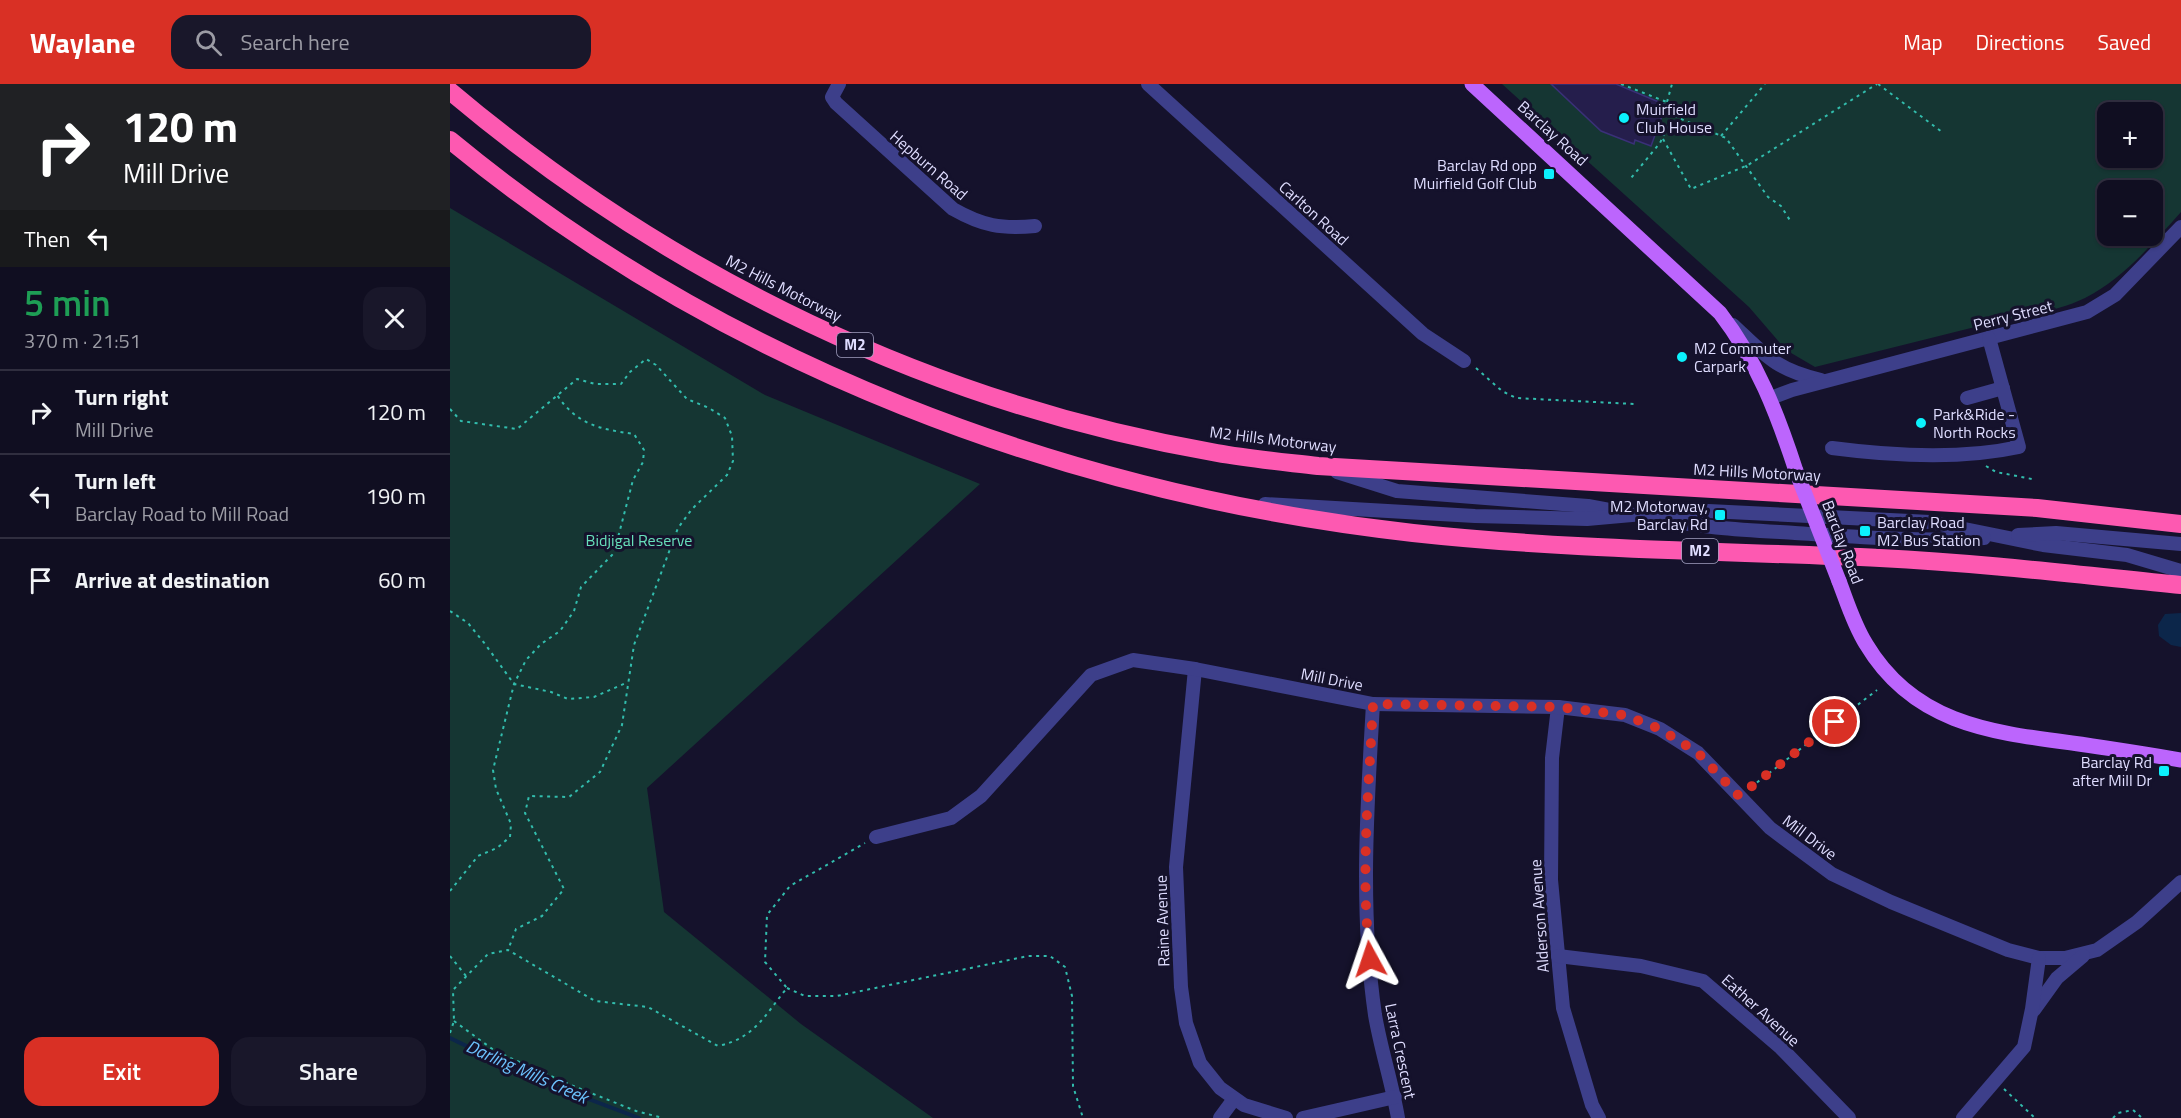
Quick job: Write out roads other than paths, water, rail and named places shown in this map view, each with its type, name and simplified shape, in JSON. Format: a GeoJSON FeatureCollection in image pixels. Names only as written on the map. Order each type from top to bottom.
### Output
{"type":"FeatureCollection","features":[{"type":"Feature","properties":{"kind":"highway","name":"M2 Hills Motorway"},"geometry":{"type":"LineString","coordinates":[[450,91],[528,154],[632,228],[691,263],[832,335],[968,389],[1071,421],[1219,453],[1318,466],[2037,508],[2181,524]]}},
{"type":"Feature","properties":{"kind":"highway","name":"M2"},"geometry":{"type":"LineString","coordinates":[[450,140],[530,202],[599,249],[683,302],[755,340],[895,402],[1012,445],[1093,470],[1220,501],[1411,532],[1551,543],[1976,563],[2181,585]]}},
{"type":"Feature","properties":{"kind":"main road","name":"Barclay Road"},"geometry":{"type":"LineString","coordinates":[[1472,84],[1720,313],[1751,357],[1770,398],[1860,634],[1878,662],[1909,693],[1946,717],[1987,731],[2181,760]]}},
{"type":"Feature","properties":{"kind":"street","name":"Hepburn Road"},"geometry":{"type":"LineString","coordinates":[[839,84],[832,97],[836,103],[953,209],[973,221],[1003,228],[1035,226]]}},
{"type":"Feature","properties":{"kind":"street","name":"Carlton Road"},"geometry":{"type":"LineString","coordinates":[[1148,84],[1423,334],[1464,361]]}},
{"type":"Feature","properties":{"kind":"street","name":"Perry Street"},"geometry":{"type":"LineString","coordinates":[[1770,398],[1824,381],[2071,318],[2101,304],[2133,279],[2181,227]]}},
{"type":"Feature","properties":{"kind":"street","name":"Perry Street"},"geometry":{"type":"LineString","coordinates":[[1720,313],[1776,365],[1797,375],[1824,381]]}},
{"type":"Feature","properties":{"kind":"street"},"geometry":{"type":"LineString","coordinates":[[1832,448],[1862,452],[1982,455],[2019,447],[1989,338]]}},
{"type":"Feature","properties":{"kind":"street"},"geometry":{"type":"LineString","coordinates":[[1967,398],[2003,388]]}},
{"type":"Feature","properties":{"kind":"street","name":"M2"},"geometry":{"type":"LineString","coordinates":[[1318,466],[1397,491],[1588,506],[1689,526],[1935,541],[2056,533],[2181,544]]}},
{"type":"Feature","properties":{"kind":"street","name":"M2"},"geometry":{"type":"LineString","coordinates":[[1220,501],[1475,516],[1587,519],[1688,510],[1930,522],[2043,545],[2127,555],[2181,571]]}},
{"type":"Feature","properties":{"kind":"street","name":"Mill Drive"},"geometry":{"type":"LineString","coordinates":[[876,837],[951,818],[981,796],[1091,675],[1133,660],[1195,669],[1373,704],[1558,707],[1624,715],[1660,729],[1698,753],[1790,845],[1861,890],[2008,950],[2038,958],[2052,959],[2085,955],[2118,937],[2162,902],[2181,882]]}},
{"type":"Feature","properties":{"kind":"street","name":"Raine Avenue"},"geometry":{"type":"LineString","coordinates":[[1195,669],[1176,867],[1181,987],[1186,1023],[1194,1051],[1209,1076],[1234,1099],[1257,1111],[1286,1118]]}},
{"type":"Feature","properties":{"kind":"street","name":"Larra Crescent"},"geometry":{"type":"LineString","coordinates":[[1373,704],[1367,812],[1368,941],[1378,1032],[1395,1096],[1398,1118]]}},
{"type":"Feature","properties":{"kind":"street","name":"Alderson Avenue"},"geometry":{"type":"LineString","coordinates":[[1558,707],[1552,758],[1551,869],[1557,956],[1563,1008],[1592,1105],[1599,1118]]}},
{"type":"Feature","properties":{"kind":"street"},"geometry":{"type":"LineString","coordinates":[[2031,1016],[2057,978],[2085,955]]}},
{"type":"Feature","properties":{"kind":"street","name":"Eather Avenue"},"geometry":{"type":"LineString","coordinates":[[1557,956],[1641,966],[1703,981],[1780,1048],[1849,1118]]}},
{"type":"Feature","properties":{"kind":"street"},"geometry":{"type":"LineString","coordinates":[[1963,1118],[2024,1047],[2031,1016],[2038,958]]}},
{"type":"Feature","properties":{"kind":"street"},"geometry":{"type":"LineString","coordinates":[[1303,1118],[1395,1096]]}},
{"type":"Feature","properties":{"kind":"street"},"geometry":{"type":"LineString","coordinates":[[1220,1118],[1234,1099]]}},
{"type":"Feature","properties":{"kind":"water"},"geometry":{"type":"Polygon","coordinates":[[[2181,613],[2181,647],[2171,645],[2159,636],[2158,625],[2165,614],[2181,613]]]}},
{"type":"Feature","properties":{"kind":"waterway","name":"Darling Mills Creek"},"geometry":{"type":"LineString","coordinates":[[450,1038],[533,1078],[639,1118]]}},
{"type":"Feature","properties":{"kind":"place","name":"Muirfield Club House"},"geometry":{"type":"Point","coordinates":[1624,118]}},
{"type":"Feature","properties":{"kind":"place","name":"Barclay Rd opp Muirfield Golf Club"},"geometry":{"type":"Point","coordinates":[1549,174]}},
{"type":"Feature","properties":{"kind":"place","name":"M2 Commuter Carpark"},"geometry":{"type":"Point","coordinates":[1682,357]}},
{"type":"Feature","properties":{"kind":"place","name":"Park&Ride - North Rocks"},"geometry":{"type":"Point","coordinates":[1921,423]}},
{"type":"Feature","properties":{"kind":"place","name":"M2 Motorway, Barclay Rd"},"geometry":{"type":"Point","coordinates":[1720,515]}},
{"type":"Feature","properties":{"kind":"place","name":"Barclay Road M2 Bus Station"},"geometry":{"type":"Point","coordinates":[1865,531]}},
{"type":"Feature","properties":{"kind":"place","name":"Barclay Rd after Mill Dr"},"geometry":{"type":"Point","coordinates":[2164,771]}},
{"type":"Feature","properties":{"kind":"park label","name":"Bidjigal Reserve"},"geometry":{"type":"Point","coordinates":[639,540]}}]}
